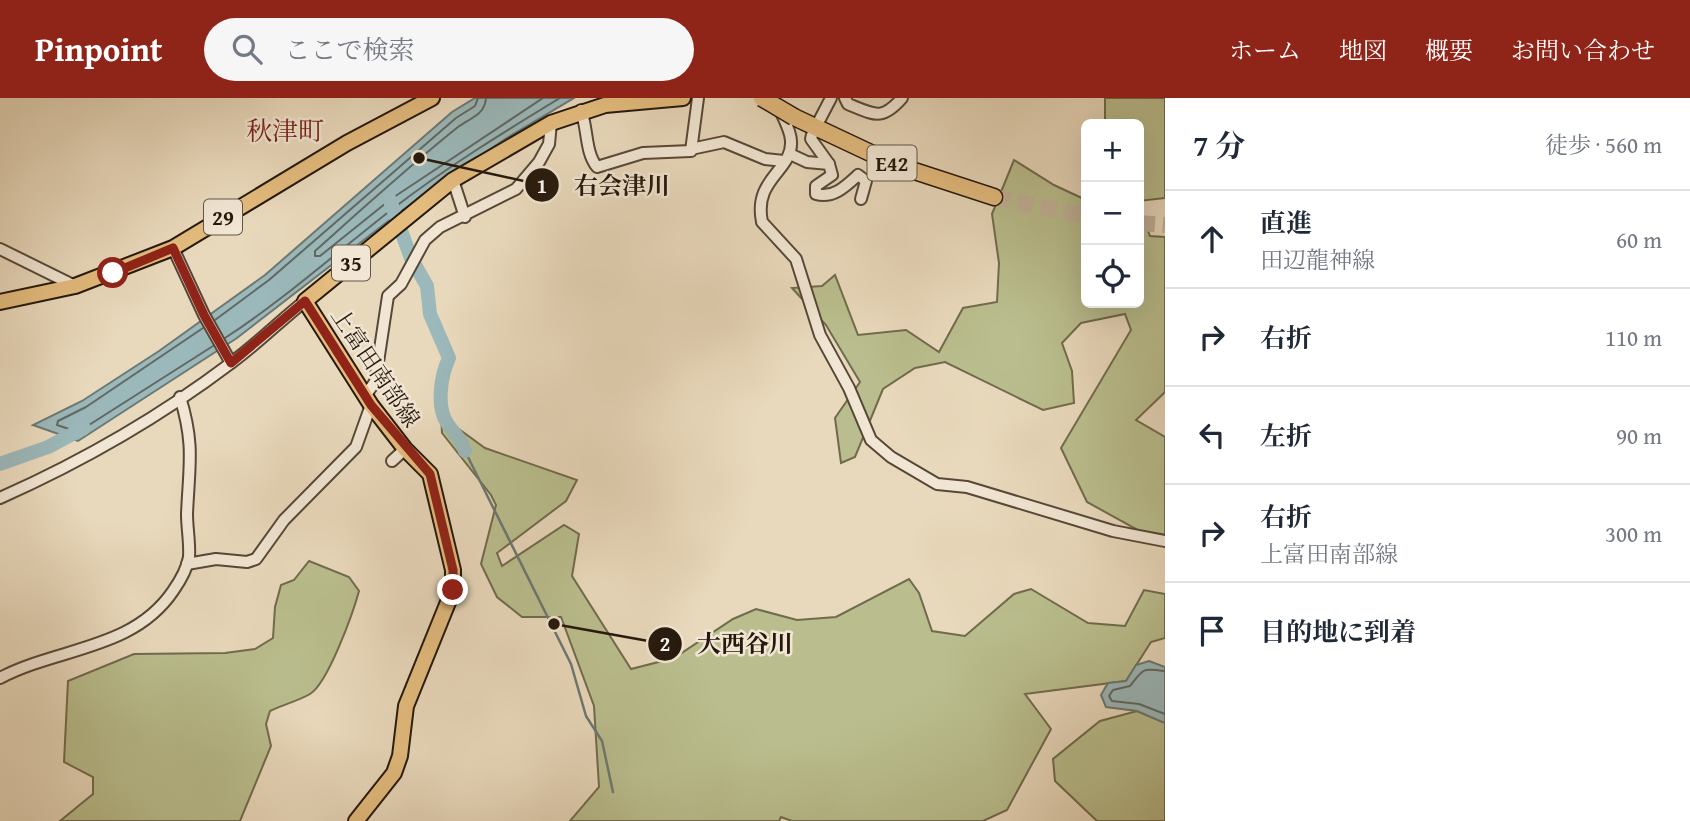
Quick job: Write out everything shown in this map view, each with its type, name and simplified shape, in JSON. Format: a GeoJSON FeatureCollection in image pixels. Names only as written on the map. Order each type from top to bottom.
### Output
{"type":"FeatureCollection","features":[{"type":"Feature","properties":{"kind":"highway","name":"E42"},"geometry":{"type":"LineString","coordinates":[[762,98],[794,117],[896,165],[994,197]]}},
{"type":"Feature","properties":{"kind":"main road","name":"29"},"geometry":{"type":"LineString","coordinates":[[0,302],[75,286],[138,264],[173,248],[336,149],[432,98]]}},
{"type":"Feature","properties":{"kind":"main road","name":"上富田南部線"},"geometry":{"type":"LineString","coordinates":[[356,821],[394,773],[400,756],[406,706],[453,590],[453,570],[430,474],[405,449],[368,401],[305,301],[453,180],[551,123],[581,110],[647,99],[683,98]]}},
{"type":"Feature","properties":{"kind":"street"},"geometry":{"type":"LineString","coordinates":[[691,149],[698,98]]}},
{"type":"Feature","properties":{"kind":"street"},"geometry":{"type":"LineString","coordinates":[[775,98],[792,140],[787,158],[761,194],[762,222],[796,260],[820,335],[849,388],[872,440],[911,470],[937,484],[967,487],[1113,531],[1165,541]]}},
{"type":"Feature","properties":{"kind":"street"},"geometry":{"type":"LineString","coordinates":[[819,121],[831,98]]}},
{"type":"Feature","properties":{"kind":"street"},"geometry":{"type":"LineString","coordinates":[[845,98],[848,104],[881,114],[888,113],[902,98]]}},
{"type":"Feature","properties":{"kind":"street"},"geometry":{"type":"LineString","coordinates":[[581,110],[588,133],[588,156],[597,167],[643,153],[691,149],[724,142],[765,159],[787,158],[829,164]]}},
{"type":"Feature","properties":{"kind":"street"},"geometry":{"type":"LineString","coordinates":[[187,564],[216,559],[247,562],[256,559],[285,520],[356,447],[375,382],[388,296],[401,284],[425,240],[440,227],[516,189],[540,162],[549,144],[551,123]]}},
{"type":"Feature","properties":{"kind":"street"},"geometry":{"type":"LineString","coordinates":[[812,135],[811,139],[829,164],[832,175],[816,186],[816,194],[824,196],[841,190],[858,175],[866,181],[861,199]]}},
{"type":"Feature","properties":{"kind":"street"},"geometry":{"type":"LineString","coordinates":[[453,180],[464,217]]}},
{"type":"Feature","properties":{"kind":"street"},"geometry":{"type":"LineString","coordinates":[[173,248],[204,315],[228,358]]}},
{"type":"Feature","properties":{"kind":"street"},"geometry":{"type":"LineString","coordinates":[[0,249],[75,286]]}},
{"type":"Feature","properties":{"kind":"street"},"geometry":{"type":"LineString","coordinates":[[0,498],[58,472],[180,397],[305,301]]}},
{"type":"Feature","properties":{"kind":"street"},"geometry":{"type":"LineString","coordinates":[[0,678],[59,654],[102,643],[130,632],[165,603],[187,564],[188,478],[192,460],[190,431],[180,397]]}},
{"type":"Feature","properties":{"kind":"street"},"geometry":{"type":"LineString","coordinates":[[392,461],[405,449]]}},
{"type":"Feature","properties":{"kind":"green space"},"geometry":{"type":"Polygon","coordinates":[[[1105,98],[1165,98],[1165,198],[1144,200],[1144,119],[1105,119],[1105,98]]]}},
{"type":"Feature","properties":{"kind":"green space"},"geometry":{"type":"Polygon","coordinates":[[[1014,160],[1054,185],[1081,198],[1081,308],[1144,308],[1144,221],[1150,236],[1165,237],[1165,392],[1136,420],[1165,437],[1165,545],[1087,502],[1061,448],[1131,330],[1125,314],[1081,323],[1062,343],[1072,371],[1074,403],[1043,410],[945,362],[915,368],[883,389],[855,457],[841,463],[835,418],[860,382],[826,325],[792,288],[822,286],[835,275],[858,335],[906,330],[939,352],[963,308],[997,302],[999,263],[992,214],[1014,160]]]}},
{"type":"Feature","properties":{"kind":"green space"},"geometry":{"type":"Polygon","coordinates":[[[441,416],[485,448],[577,480],[566,501],[497,553],[502,566],[564,525],[579,534],[572,576],[631,669],[674,658],[733,619],[756,609],[797,620],[836,617],[909,579],[919,593],[932,631],[965,636],[1014,594],[1031,589],[1088,623],[1125,626],[1144,590],[1165,594],[1165,638],[1151,642],[1126,681],[1025,694],[1051,729],[1007,810],[983,821],[792,821],[781,817],[779,821],[570,821],[599,787],[594,706],[561,617],[522,617],[497,597],[481,564],[496,505],[442,433],[441,416]]]}},
{"type":"Feature","properties":{"kind":"green space"},"geometry":{"type":"Polygon","coordinates":[[[309,561],[349,577],[359,591],[339,647],[317,687],[310,694],[270,711],[266,724],[271,746],[240,821],[60,821],[93,794],[93,777],[64,762],[68,681],[134,654],[225,653],[255,649],[273,638],[275,607],[281,585],[294,580],[309,561]]]}},
{"type":"Feature","properties":{"kind":"green space"},"geometry":{"type":"Polygon","coordinates":[[[1137,711],[1165,723],[1165,821],[1097,821],[1055,781],[1053,759],[1100,721],[1137,711]]]}},
{"type":"Feature","properties":{"kind":"water"},"geometry":{"type":"Polygon","coordinates":[[[475,98],[574,98],[505,139],[400,212],[237,338],[78,441],[33,425],[82,401],[159,351],[265,275],[452,112],[475,98]]]}},
{"type":"Feature","properties":{"kind":"water"},"geometry":{"type":"Polygon","coordinates":[[[1149,661],[1165,667],[1165,723],[1137,711],[1106,707],[1101,695],[1108,683],[1126,681],[1136,665],[1149,661]]]}},
{"type":"Feature","properties":{"kind":"waterway"},"geometry":{"type":"LineString","coordinates":[[389,198],[411,258],[427,286],[430,314],[449,358],[442,382],[442,408],[447,423],[465,451]]}},
{"type":"Feature","properties":{"kind":"waterway"},"geometry":{"type":"LineString","coordinates":[[0,464],[48,447],[84,428]]}},
{"type":"Feature","properties":{"kind":"waterway"},"geometry":{"type":"LineString","coordinates":[[465,451],[571,664],[586,716],[602,741],[613,792]]}},
{"type":"Feature","properties":{"kind":"tunnel"},"geometry":{"type":"LineString","coordinates":[[994,197],[1081,215]]}},
{"type":"Feature","properties":{"kind":"tunnel"},"geometry":{"type":"LineString","coordinates":[[1144,223],[1165,225]]}},
{"type":"Feature","properties":{"kind":"place","name":"右会津川"},"geometry":{"type":"Point","coordinates":[419,158]}},
{"type":"Feature","properties":{"kind":"place","name":"大西谷川"},"geometry":{"type":"Point","coordinates":[554,624]}},
{"type":"Feature","properties":{"kind":"district","name":"秋津町"},"geometry":{"type":"Point","coordinates":[285,130]}},
{"type":"Feature","properties":{"kind":"route"},"geometry":{"type":"LineString","coordinates":[[113,273],[173,248],[204,315],[231,363],[305,301],[371,405],[405,449],[430,474],[453,570],[453,590]]}}]}
